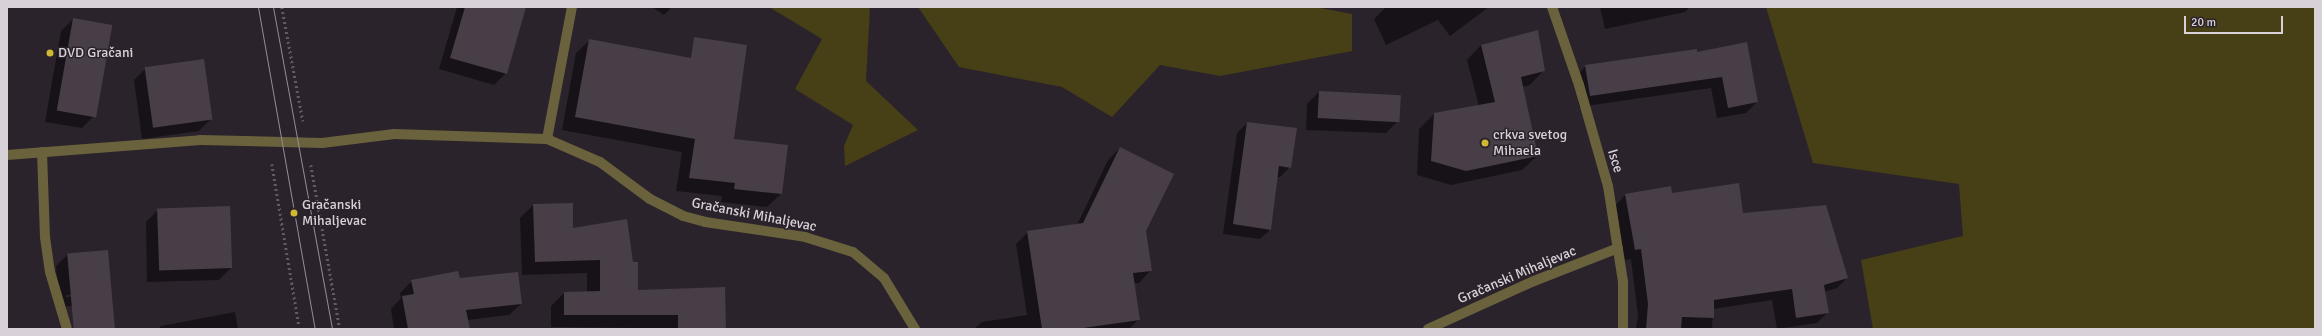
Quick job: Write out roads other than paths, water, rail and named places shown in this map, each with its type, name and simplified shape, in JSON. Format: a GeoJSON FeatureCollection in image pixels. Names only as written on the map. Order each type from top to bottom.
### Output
{"type":"FeatureCollection","features":[{"type":"Feature","properties":{"kind":"street"},"geometry":{"type":"LineString","coordinates":[[547,139],[572,7]]}},
{"type":"Feature","properties":{"kind":"street","name":"Isce"},"geometry":{"type":"LineString","coordinates":[[1552,7],[1579,85],[1608,186],[1623,282],[1623,329]]}},
{"type":"Feature","properties":{"kind":"street","name":"Gračanski Mihaljevac"},"geometry":{"type":"LineString","coordinates":[[7,155],[200,140],[307,143],[394,134],[547,139],[600,162],[650,199],[683,216],[705,222],[805,238],[853,252],[884,278],[915,329]]}},
{"type":"Feature","properties":{"kind":"street"},"geometry":{"type":"LineString","coordinates":[[42,152],[45,237],[50,272],[67,329]]}},
{"type":"Feature","properties":{"kind":"street","name":"Gračanski Mihaljevac"},"geometry":{"type":"LineString","coordinates":[[1428,329],[1534,281],[1618,248]]}},
{"type":"Feature","properties":{"kind":"tram line"},"geometry":{"type":"LineString","coordinates":[[258,7],[315,329]]}},
{"type":"Feature","properties":{"kind":"tram line"},"geometry":{"type":"LineString","coordinates":[[273,7],[332,329]]}},
{"type":"Feature","properties":{"kind":"place","name":"DVD Gračani"},"geometry":{"type":"Point","coordinates":[50,53]}},
{"type":"Feature","properties":{"kind":"place","name":"crkva svetog Mihaela"},"geometry":{"type":"Point","coordinates":[1485,143]}},
{"type":"Feature","properties":{"kind":"place","name":"Gračanski Mihaljevac"},"geometry":{"type":"Point","coordinates":[294,213]}}]}
